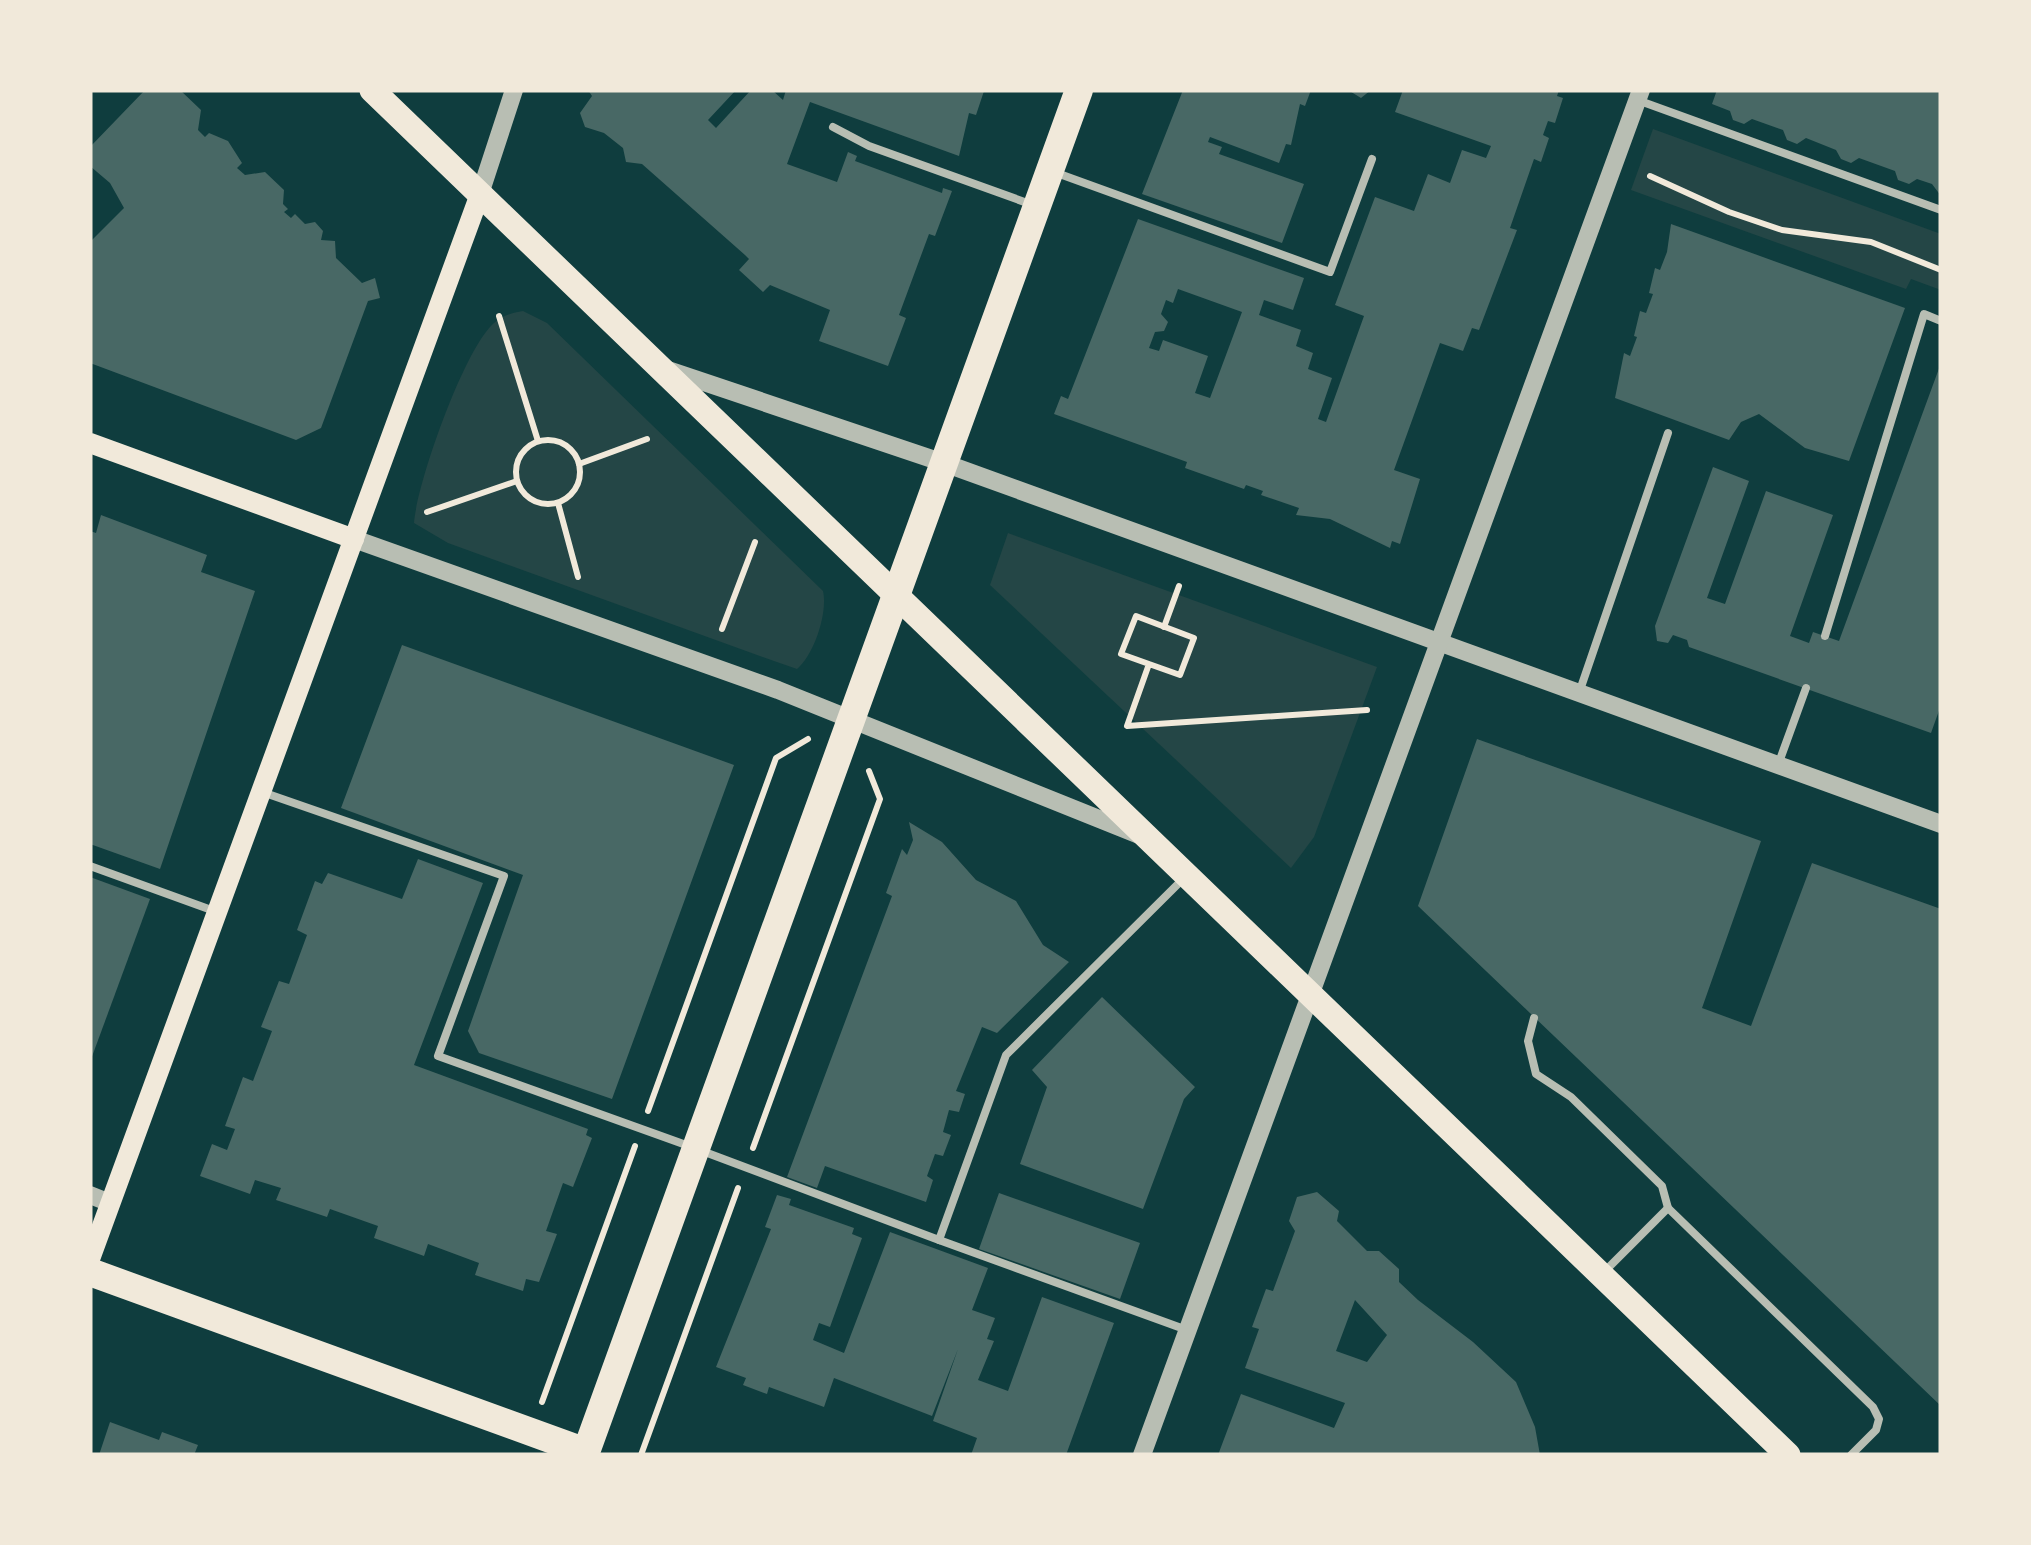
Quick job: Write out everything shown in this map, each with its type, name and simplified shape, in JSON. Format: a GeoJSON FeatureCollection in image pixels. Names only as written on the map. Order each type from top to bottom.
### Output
{"type":"FeatureCollection","features":[{"type":"Feature","properties":{"kind":"highway"},"geometry":{"type":"LineString","coordinates":[[90,1272],[589,1454],[695,1148],[1079,90]]}},
{"type":"Feature","properties":{"kind":"main road"},"geometry":{"type":"LineString","coordinates":[[372,90],[1788,1455]]}},
{"type":"Feature","properties":{"kind":"main road"},"geometry":{"type":"LineString","coordinates":[[90,1258],[100,1199],[217,912],[480,194]]}},
{"type":"Feature","properties":{"kind":"main road"},"geometry":{"type":"LineString","coordinates":[[90,443],[354,539]]}},
{"type":"Feature","properties":{"kind":"street"},"geometry":{"type":"LineString","coordinates":[[480,194],[514,90]]}},
{"type":"Feature","properties":{"kind":"street"},"geometry":{"type":"LineString","coordinates":[[1142,1455],[1640,95]]}},
{"type":"Feature","properties":{"kind":"street"},"geometry":{"type":"LineString","coordinates":[[660,367],[944,463],[1941,824]]}},
{"type":"Feature","properties":{"kind":"street"},"geometry":{"type":"LineString","coordinates":[[354,539],[850,718],[1147,838]]}},
{"type":"Feature","properties":{"kind":"lane"},"geometry":{"type":"LineString","coordinates":[[1640,95],[1941,210]]}},
{"type":"Feature","properties":{"kind":"lane"},"geometry":{"type":"LineString","coordinates":[[833,127],[869,146],[1037,206]]}},
{"type":"Feature","properties":{"kind":"lane"},"geometry":{"type":"LineString","coordinates":[[1050,170],[1330,272],[1372,159]]}},
{"type":"Feature","properties":{"kind":"lane"},"geometry":{"type":"LineString","coordinates":[[1825,636],[1924,314],[1941,321]]}},
{"type":"Feature","properties":{"kind":"lane"},"geometry":{"type":"LineString","coordinates":[[1579,693],[1668,433]]}},
{"type":"Feature","properties":{"kind":"lane"},"geometry":{"type":"LineString","coordinates":[[1778,765],[1806,688]]}},
{"type":"Feature","properties":{"kind":"lane"},"geometry":{"type":"LineString","coordinates":[[261,792],[504,876],[438,1056],[1187,1330]]}},
{"type":"Feature","properties":{"kind":"lane"},"geometry":{"type":"LineString","coordinates":[[90,866],[217,912]]}},
{"type":"Feature","properties":{"kind":"lane"},"geometry":{"type":"LineString","coordinates":[[940,1240],[1006,1055],[1186,875]]}},
{"type":"Feature","properties":{"kind":"lane"},"geometry":{"type":"LineString","coordinates":[[1534,1018],[1528,1041],[1536,1074],[1572,1097],[1662,1186],[1668,1208],[1873,1407],[1880,1419],[1876,1430],[1852,1455]]}},
{"type":"Feature","properties":{"kind":"lane"},"geometry":{"type":"LineString","coordinates":[[1602,1274],[1668,1208]]}},
{"type":"Feature","properties":{"kind":"path"},"geometry":{"type":"LineString","coordinates":[[1650,176],[1728,212],[1782,230],[1872,242],[1941,270]]}},
{"type":"Feature","properties":{"kind":"path"},"geometry":{"type":"LineString","coordinates":[[500,316],[538,441]]}},
{"type":"Feature","properties":{"kind":"path"},"geometry":{"type":"LineString","coordinates":[[579,464],[647,439]]}},
{"type":"Feature","properties":{"kind":"path"},"geometry":{"type":"LineString","coordinates":[[538,441],[561,442],[579,464],[578,484],[558,503],[535,501],[517,481],[519,458],[538,441]]}},
{"type":"Feature","properties":{"kind":"path"},"geometry":{"type":"LineString","coordinates":[[426,512],[517,481]]}},
{"type":"Feature","properties":{"kind":"path"},"geometry":{"type":"LineString","coordinates":[[558,503],[578,577]]}},
{"type":"Feature","properties":{"kind":"path"},"geometry":{"type":"LineString","coordinates":[[722,629],[755,542]]}},
{"type":"Feature","properties":{"kind":"path"},"geometry":{"type":"LineString","coordinates":[[1164,627],[1178,586]]}},
{"type":"Feature","properties":{"kind":"path"},"geometry":{"type":"LineString","coordinates":[[1136,616],[1194,638],[1180,675],[1150,664],[1121,654],[1136,616]]}},
{"type":"Feature","properties":{"kind":"path"},"geometry":{"type":"LineString","coordinates":[[1150,664],[1127,726],[1367,710]]}},
{"type":"Feature","properties":{"kind":"path"},"geometry":{"type":"LineString","coordinates":[[559,1355],[776,758]]}},
{"type":"Feature","properties":{"kind":"path"},"geometry":{"type":"LineString","coordinates":[[641,1455],[880,799]]}},
{"type":"Feature","properties":{"kind":"shaded area"},"geometry":{"type":"Polygon","coordinates":[[[1653,129],[1941,234],[1941,290],[1911,279],[1906,289],[1631,190],[1653,129]]]}},
{"type":"Feature","properties":{"kind":"shaded area"},"geometry":{"type":"Polygon","coordinates":[[[523,311],[547,323],[823,591],[818,633],[797,669],[448,543],[414,523],[433,449],[469,360],[494,323],[523,311]]]}},
{"type":"Feature","properties":{"kind":"shaded area"},"geometry":{"type":"Polygon","coordinates":[[[1008,533],[1377,667],[1314,837],[1291,868],[990,585],[1008,533]]]}},
{"type":"Feature","properties":{"kind":"building"},"geometry":{"type":"Polygon","coordinates":[[[145,90],[180,90],[201,110],[198,130],[205,137],[209,133],[228,141],[242,163],[237,168],[245,175],[265,172],[284,190],[283,204],[288,209],[284,212],[291,218],[295,214],[305,224],[315,222],[323,231],[321,240],[335,241],[336,258],[362,283],[375,278],[380,298],[368,301],[321,428],[296,440],[90,363],[90,242],[124,208],[110,183],[90,166],[90,147],[145,90]]]}},
{"type":"Feature","properties":{"kind":"building"},"geometry":{"type":"Polygon","coordinates":[[[588,90],[736,90],[708,120],[716,128],[751,90],[772,90],[783,100],[786,90],[984,91],[976,115],[969,113],[959,156],[810,102],[787,164],[837,182],[848,152],[857,156],[855,161],[942,193],[943,188],[952,191],[935,236],[929,234],[899,315],[906,318],[888,366],[819,341],[830,310],[770,285],[763,292],[739,270],[749,259],[745,255],[642,164],[626,162],[623,148],[604,133],[585,127],[580,113],[592,96],[588,90]]]}},
{"type":"Feature","properties":{"kind":"building"},"geometry":{"type":"Polygon","coordinates":[[[1183,90],[1311,90],[1305,106],[1300,104],[1291,145],[1286,144],[1279,163],[1210,137],[1208,142],[1222,147],[1219,154],[1304,184],[1282,243],[1142,194],[1183,90]]]}},
{"type":"Feature","properties":{"kind":"building"},"geometry":{"type":"Polygon","coordinates":[[[1348,90],[1371,90],[1361,98],[1348,90]]]}},
{"type":"Feature","properties":{"kind":"building"},"geometry":{"type":"Polygon","coordinates":[[[1403,90],[1559,90],[1557,96],[1563,98],[1555,123],[1548,121],[1543,135],[1549,138],[1541,162],[1534,159],[1510,228],[1517,230],[1479,330],[1472,328],[1463,351],[1440,343],[1394,470],[1420,479],[1400,544],[1392,541],[1390,548],[1330,519],[1296,515],[1299,508],[1261,495],[1263,491],[1246,485],[1244,489],[1185,468],[1187,462],[1054,414],[1061,396],[1068,399],[1138,219],[1304,278],[1293,310],[1264,300],[1259,315],[1301,330],[1296,346],[1313,353],[1308,369],[1332,378],[1318,419],[1326,422],[1364,316],[1335,305],[1375,197],[1414,211],[1428,174],[1450,183],[1462,150],[1486,158],[1491,146],[1395,112],[1403,90]],[[1178,289],[1173,303],[1166,300],[1161,314],[1168,322],[1164,331],[1155,332],[1149,348],[1159,351],[1163,340],[1208,356],[1195,393],[1210,398],[1242,312],[1178,289]]]}},
{"type":"Feature","properties":{"kind":"building"},"geometry":{"type":"Polygon","coordinates":[[[1717,90],[1941,90],[1941,196],[1932,184],[1917,179],[1909,184],[1898,180],[1895,171],[1859,158],[1851,163],[1841,159],[1836,150],[1806,138],[1797,144],[1787,140],[1783,130],[1752,119],[1744,124],[1733,120],[1730,111],[1712,104],[1717,90]]]}},
{"type":"Feature","properties":{"kind":"building"},"geometry":{"type":"Polygon","coordinates":[[[1671,224],[1905,308],[1849,461],[1805,448],[1759,414],[1741,422],[1729,440],[1615,398],[1624,353],[1630,356],[1640,311],[1646,313],[1653,294],[1649,293],[1655,268],[1660,270],[1667,252],[1671,224]]]}},
{"type":"Feature","properties":{"kind":"building"},"geometry":{"type":"Polygon","coordinates":[[[1941,363],[1941,705],[1931,733],[1689,647],[1687,640],[1673,635],[1668,643],[1657,641],[1655,626],[1713,467],[1749,481],[1707,598],[1725,604],[1766,491],[1833,515],[1790,636],[1809,643],[1813,632],[1839,641],[1941,363]]]}},
{"type":"Feature","properties":{"kind":"building"},"geometry":{"type":"Polygon","coordinates":[[[101,515],[207,555],[201,572],[255,591],[160,869],[90,844],[90,531],[96,533],[101,515]]]}},
{"type":"Feature","properties":{"kind":"building"},"geometry":{"type":"Polygon","coordinates":[[[402,645],[734,765],[612,1099],[479,1053],[468,1031],[523,875],[341,808],[402,645]]]}},
{"type":"Feature","properties":{"kind":"building"},"geometry":{"type":"Polygon","coordinates":[[[1477,739],[1761,841],[1702,1008],[1751,1026],[1812,863],[1941,909],[1941,1406],[1418,906],[1477,739]]]}},
{"type":"Feature","properties":{"kind":"building"},"geometry":{"type":"Polygon","coordinates":[[[909,822],[942,842],[976,880],[1016,901],[1043,945],[1069,962],[997,1033],[982,1027],[956,1091],[965,1094],[959,1112],[949,1110],[943,1132],[951,1135],[943,1156],[935,1154],[927,1176],[933,1180],[926,1202],[825,1166],[817,1188],[787,1177],[892,896],[886,893],[902,849],[907,855],[913,840],[909,822]]]}},
{"type":"Feature","properties":{"kind":"building"},"geometry":{"type":"Polygon","coordinates":[[[418,859],[483,883],[414,1065],[588,1129],[586,1135],[592,1138],[573,1187],[563,1183],[546,1231],[557,1234],[539,1282],[526,1279],[523,1291],[475,1275],[479,1263],[428,1244],[424,1256],[374,1238],[378,1226],[330,1209],[327,1217],[276,1200],[281,1188],[255,1180],[250,1194],[200,1176],[212,1144],[227,1150],[235,1129],[225,1126],[243,1077],[253,1081],[272,1031],[261,1027],[279,981],[289,984],[307,935],[297,930],[315,881],[322,884],[328,873],[402,899],[418,859]]]}},
{"type":"Feature","properties":{"kind":"building"},"geometry":{"type":"Polygon","coordinates":[[[90,877],[150,899],[90,1062],[90,877]]]}},
{"type":"Feature","properties":{"kind":"building"},"geometry":{"type":"Polygon","coordinates":[[[1102,997],[1195,1087],[1184,1099],[1143,1209],[1020,1164],[1047,1087],[1032,1070],[1102,997]]]}},
{"type":"Feature","properties":{"kind":"building"},"geometry":{"type":"Polygon","coordinates":[[[1317,1192],[1339,1211],[1337,1221],[1367,1251],[1379,1251],[1399,1269],[1399,1282],[1516,1382],[1535,1427],[1540,1455],[1218,1455],[1241,1394],[1334,1428],[1345,1403],[1245,1368],[1259,1329],[1252,1327],[1266,1289],[1273,1291],[1295,1231],[1289,1221],[1297,1197],[1317,1192]],[[1355,1300],[1336,1351],[1367,1362],[1387,1335],[1355,1300]]]}},
{"type":"Feature","properties":{"kind":"building"},"geometry":{"type":"Polygon","coordinates":[[[999,1193],[1140,1243],[1120,1299],[979,1249],[999,1193]]]}},
{"type":"Feature","properties":{"kind":"building"},"geometry":{"type":"Polygon","coordinates":[[[777,1195],[791,1199],[789,1205],[854,1228],[852,1234],[862,1238],[830,1327],[819,1323],[813,1340],[844,1353],[890,1232],[988,1268],[972,1310],[995,1318],[987,1339],[994,1341],[978,1380],[1008,1391],[1042,1297],[1114,1323],[1066,1455],[971,1455],[977,1438],[933,1421],[958,1349],[932,1416],[834,1378],[824,1407],[769,1387],[767,1394],[743,1385],[746,1378],[716,1367],[771,1229],[765,1227],[777,1195]]]}},
{"type":"Feature","properties":{"kind":"building"},"geometry":{"type":"Polygon","coordinates":[[[110,1422],[159,1440],[162,1432],[198,1445],[194,1455],[99,1455],[110,1422]]]}}]}
